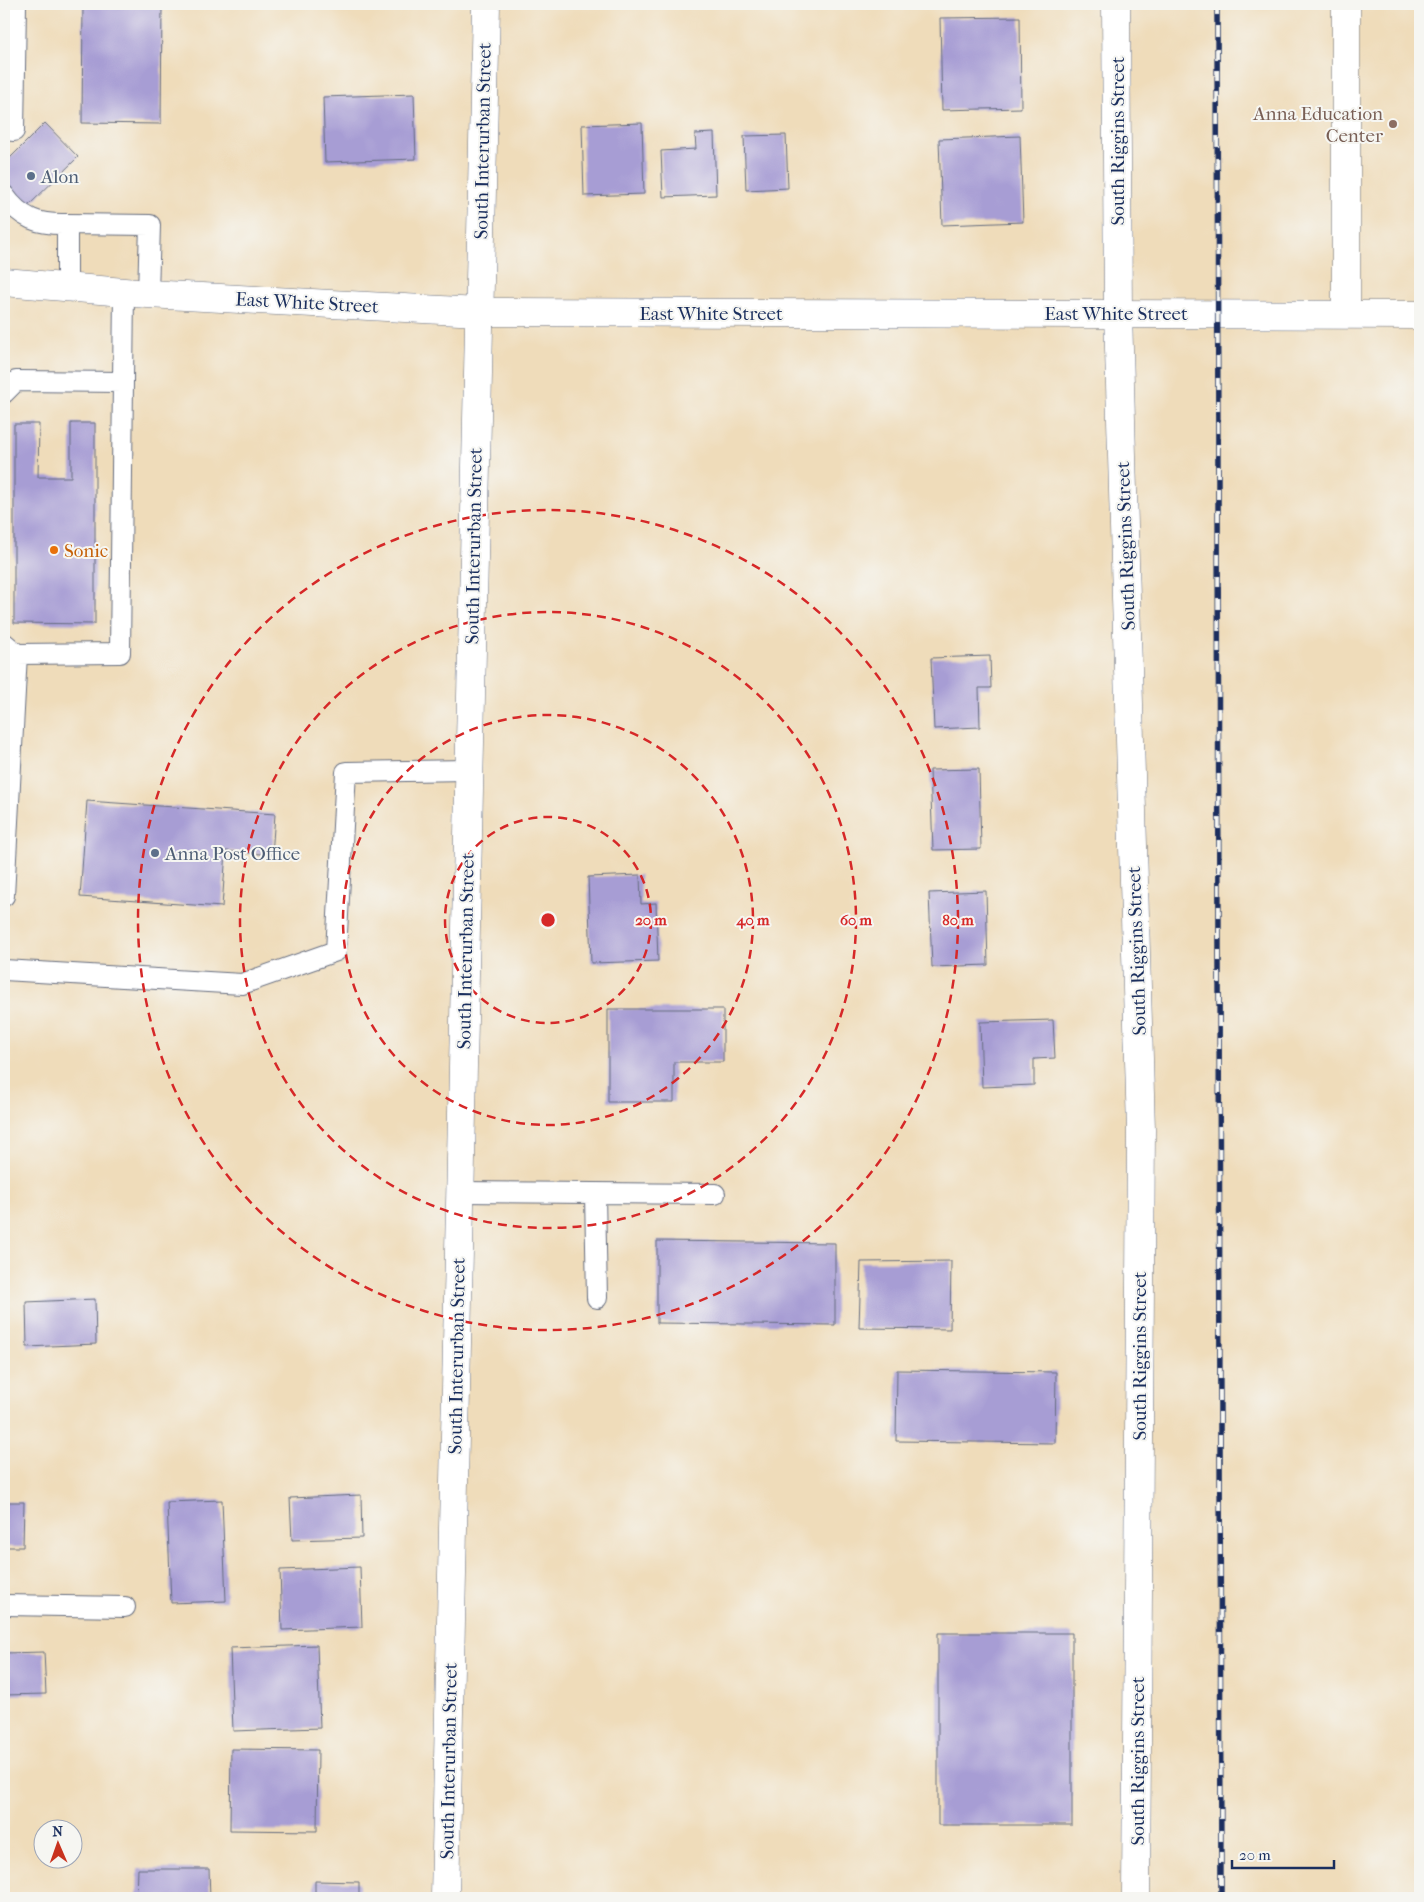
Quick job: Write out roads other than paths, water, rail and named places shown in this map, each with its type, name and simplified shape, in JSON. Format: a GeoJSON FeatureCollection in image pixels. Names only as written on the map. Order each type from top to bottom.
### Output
{"type":"FeatureCollection","features":[{"type":"Feature","properties":{"kind":"street","name":"South Interurban Street"},"geometry":{"type":"LineString","coordinates":[[445,1898],[486,4]]}},
{"type":"Feature","properties":{"kind":"street","name":"South Riggins Street"},"geometry":{"type":"LineString","coordinates":[[1116,4],[1118,313],[1141,1130],[1136,1898]]}},
{"type":"Feature","properties":{"kind":"street"},"geometry":{"type":"LineString","coordinates":[[1346,4],[1346,313]]}},
{"type":"Feature","properties":{"kind":"street","name":"East White Street"},"geometry":{"type":"LineString","coordinates":[[4,282],[136,292],[478,312],[1420,314]]}},
{"type":"Feature","properties":{"kind":"lane"},"geometry":{"type":"LineString","coordinates":[[4,130],[14,131],[16,4]]}},
{"type":"Feature","properties":{"kind":"lane"},"geometry":{"type":"LineString","coordinates":[[4,195],[15,210],[44,224],[150,225],[136,292],[123,382],[120,653],[10,648],[4,896]]}},
{"type":"Feature","properties":{"kind":"lane"},"geometry":{"type":"LineString","coordinates":[[67,224],[67,286]]}},
{"type":"Feature","properties":{"kind":"lane"},"geometry":{"type":"LineString","coordinates":[[4,393],[16,381],[123,382]]}},
{"type":"Feature","properties":{"kind":"lane"},"geometry":{"type":"LineString","coordinates":[[4,970],[242,984],[336,951],[346,772],[468,770]]}},
{"type":"Feature","properties":{"kind":"lane"},"geometry":{"type":"LineString","coordinates":[[460,1192],[715,1194]]}},
{"type":"Feature","properties":{"kind":"lane"},"geometry":{"type":"LineString","coordinates":[[595,1194],[597,1298]]}},
{"type":"Feature","properties":{"kind":"lane"},"geometry":{"type":"LineString","coordinates":[[4,1605],[125,1607]]}},
{"type":"Feature","properties":{"kind":"railway"},"geometry":{"type":"LineString","coordinates":[[1217,4],[1221,1898]]}},
{"type":"Feature","properties":{"kind":"place","name":"Anna Education Center"},"geometry":{"type":"Point","coordinates":[1393,124]}},
{"type":"Feature","properties":{"kind":"place","name":"Alon"},"geometry":{"type":"Point","coordinates":[31,176]}},
{"type":"Feature","properties":{"kind":"place","name":"Sonic"},"geometry":{"type":"Point","coordinates":[54,550]}},
{"type":"Feature","properties":{"kind":"place","name":"Anna Post Office"},"geometry":{"type":"Point","coordinates":[155,853]}}]}
